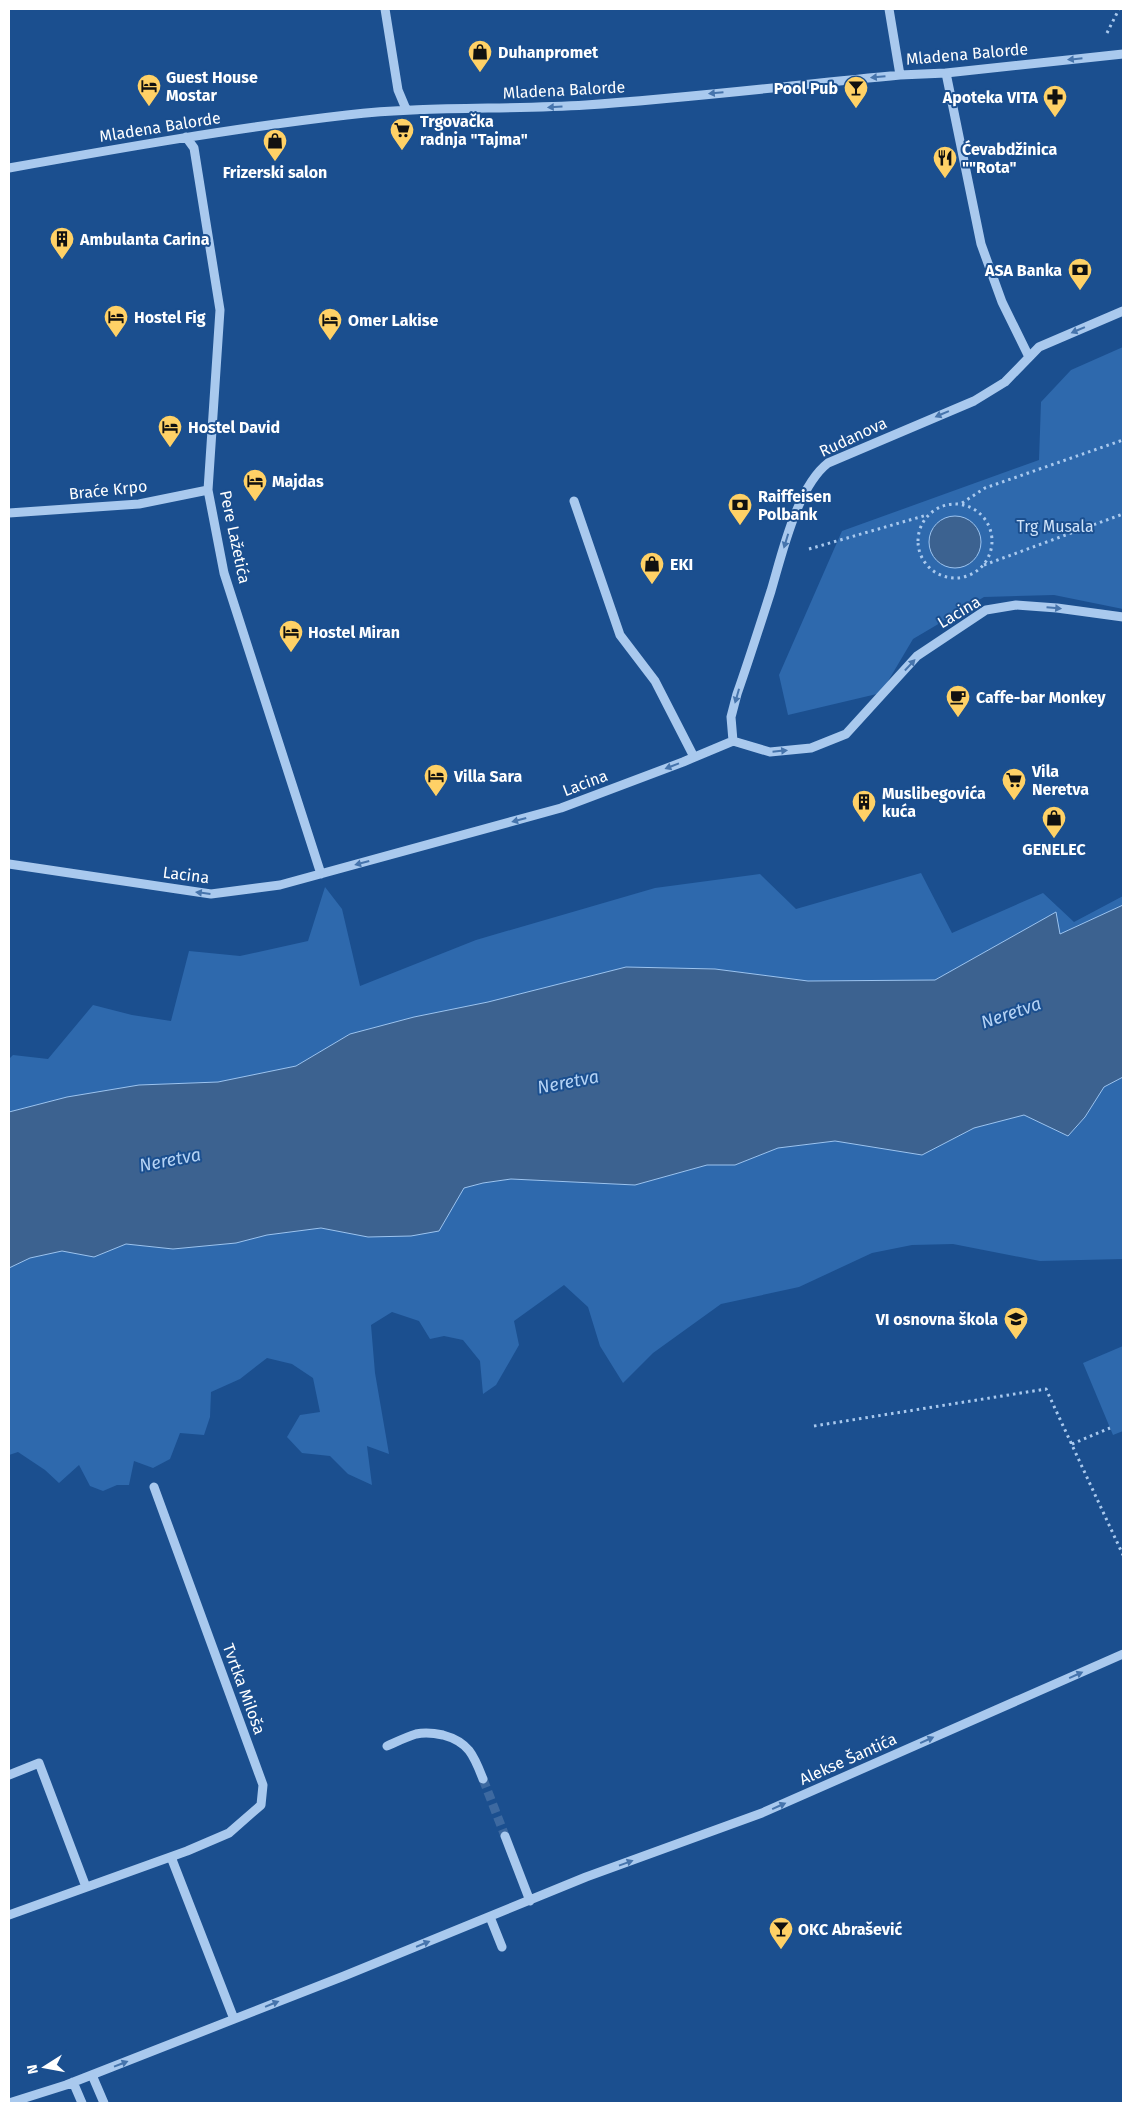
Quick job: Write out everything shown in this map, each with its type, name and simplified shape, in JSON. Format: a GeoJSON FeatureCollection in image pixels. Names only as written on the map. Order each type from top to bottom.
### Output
{"type":"FeatureCollection","features":[{"type":"Feature","properties":{"kind":"street"},"geometry":{"type":"LineString","coordinates":[[384,9],[398,90],[406,110]]}},
{"type":"Feature","properties":{"kind":"street"},"geometry":{"type":"LineString","coordinates":[[888,9],[900,76]]}},
{"type":"Feature","properties":{"kind":"street","name":"Mladena Balorde"},"geometry":{"type":"LineString","coordinates":[[9,168],[186,137],[346,115],[406,110],[587,105],[946,73],[1123,54]]}},
{"type":"Feature","properties":{"kind":"street"},"geometry":{"type":"LineString","coordinates":[[946,73],[981,244],[1002,302],[1029,357]]}},
{"type":"Feature","properties":{"kind":"street","name":"Pere Lažetića"},"geometry":{"type":"LineString","coordinates":[[186,137],[194,148],[220,310],[208,490],[224,573],[321,874]]}},
{"type":"Feature","properties":{"kind":"street","name":"Rudanova"},"geometry":{"type":"LineString","coordinates":[[733,741],[731,717],[737,694],[781,556],[802,499],[817,471],[828,463],[974,401],[1006,382],[1039,347],[1123,311]]}},
{"type":"Feature","properties":{"kind":"street","name":"Braće Krpo"},"geometry":{"type":"LineString","coordinates":[[9,513],[139,504],[208,490]]}},
{"type":"Feature","properties":{"kind":"street"},"geometry":{"type":"LineString","coordinates":[[574,501],[620,635],[655,681],[694,757]]}},
{"type":"Feature","properties":{"kind":"street","name":"Lacina"},"geometry":{"type":"LineString","coordinates":[[9,864],[211,894],[280,884],[561,808],[733,741],[770,752],[811,748],[846,734],[917,656],[986,610],[1016,605],[1057,608],[1123,617]]}},
{"type":"Feature","properties":{"kind":"street","name":"Tvrtka Miloša"},"geometry":{"type":"LineString","coordinates":[[9,1915],[172,1857],[229,1833],[261,1805],[263,1785],[154,1486]]}},
{"type":"Feature","properties":{"kind":"street","name":"Alekse Šantića"},"geometry":{"type":"LineString","coordinates":[[530,1901],[581,1880],[762,1813],[1123,1654]]}},
{"type":"Feature","properties":{"kind":"street"},"geometry":{"type":"LineString","coordinates":[[387,1746],[416,1734],[432,1732],[453,1738],[466,1746],[475,1758],[483,1779]]}},
{"type":"Feature","properties":{"kind":"street"},"geometry":{"type":"LineString","coordinates":[[9,1775],[40,1764],[86,1887]]}},
{"type":"Feature","properties":{"kind":"street"},"geometry":{"type":"LineString","coordinates":[[9,2103],[92,2075],[530,1901],[505,1836]]}},
{"type":"Feature","properties":{"kind":"street"},"geometry":{"type":"LineString","coordinates":[[172,1857],[234,2019]]}},
{"type":"Feature","properties":{"kind":"street"},"geometry":{"type":"LineString","coordinates":[[490,1917],[502,1948]]}},
{"type":"Feature","properties":{"kind":"street"},"geometry":{"type":"LineString","coordinates":[[92,2075],[104,2103]]}},
{"type":"Feature","properties":{"kind":"street"},"geometry":{"type":"LineString","coordinates":[[73,2082],[82,2103]]}},
{"type":"Feature","properties":{"kind":"path"},"geometry":{"type":"LineString","coordinates":[[961,504],[985,488],[1123,440]]}},
{"type":"Feature","properties":{"kind":"path"},"geometry":{"type":"LineString","coordinates":[[948,504],[961,504],[973,508],[984,517],[990,528],[992,541],[990,554],[984,565],[974,574],[950,579],[938,576],[928,569],[918,548],[917,536],[920,525],[927,515],[936,508],[948,504]]}},
{"type":"Feature","properties":{"kind":"path"},"geometry":{"type":"LineString","coordinates":[[984,565],[1123,514]]}},
{"type":"Feature","properties":{"kind":"path"},"geometry":{"type":"LineString","coordinates":[[781,556],[927,515]]}},
{"type":"Feature","properties":{"kind":"path"},"geometry":{"type":"LineString","coordinates":[[814,1426],[1046,1389],[1123,1555]]}},
{"type":"Feature","properties":{"kind":"path"},"geometry":{"type":"LineString","coordinates":[[1072,1444],[1110,1428]]}},
{"type":"Feature","properties":{"kind":"green space","name":"Trg Musala"},"geometry":{"type":"Polygon","coordinates":[[[1123,347],[1123,609],[1054,595],[984,597],[913,639],[881,693],[788,715],[779,675],[842,531],[1039,460],[1041,402],[1071,370],[1123,347]]]}},
{"type":"Feature","properties":{"kind":"green space"},"geometry":{"type":"Polygon","coordinates":[[[921,873],[952,933],[1043,893],[1074,922],[1123,896],[1123,905],[1060,935],[1055,913],[935,980],[808,981],[715,969],[626,967],[350,1034],[296,1066],[218,1082],[139,1085],[67,1097],[9,1112],[9,1059],[13,1055],[48,1059],[93,1005],[132,1015],[171,1021],[189,951],[240,956],[308,941],[325,887],[342,909],[360,986],[476,940],[655,888],[760,874],[796,909],[921,873]]]}},
{"type":"Feature","properties":{"kind":"green space"},"geometry":{"type":"Polygon","coordinates":[[[1123,1077],[1123,1259],[1040,1261],[953,1244],[912,1245],[872,1253],[799,1287],[721,1304],[653,1353],[623,1383],[600,1346],[588,1307],[564,1285],[514,1321],[519,1345],[496,1385],[483,1394],[480,1361],[463,1340],[444,1336],[430,1339],[419,1321],[392,1312],[371,1325],[375,1373],[389,1454],[367,1446],[372,1485],[348,1474],[330,1456],[302,1453],[287,1437],[300,1415],[320,1412],[313,1378],[292,1364],[267,1358],[240,1379],[211,1392],[210,1417],[204,1435],[180,1433],[170,1459],[153,1468],[134,1461],[129,1485],[117,1485],[103,1491],[90,1486],[79,1465],[59,1483],[45,1470],[18,1452],[9,1455],[9,1268],[30,1258],[62,1251],[94,1257],[126,1244],[173,1249],[236,1243],[267,1235],[321,1228],[368,1237],[439,1231],[464,1188],[483,1183],[511,1179],[635,1185],[707,1165],[735,1165],[778,1148],[835,1141],[922,1155],[974,1128],[1024,1115],[1068,1136],[1085,1117],[1104,1087],[1123,1077]]]}},
{"type":"Feature","properties":{"kind":"green space"},"geometry":{"type":"Polygon","coordinates":[[[1123,1346],[1123,1431],[1113,1435],[1083,1363],[1123,1346]]]}},
{"type":"Feature","properties":{"kind":"water"},"geometry":{"type":"Polygon","coordinates":[[[955,516],[965,518],[973,524],[979,532],[981,542],[979,552],[973,560],[965,566],[955,568],[945,566],[937,560],[931,552],[929,542],[931,532],[937,524],[945,518],[955,516]]]}},
{"type":"Feature","properties":{"kind":"water","name":"Neretva"},"geometry":{"type":"Polygon","coordinates":[[[1123,905],[1123,1077],[1104,1087],[1085,1117],[1068,1136],[1024,1115],[974,1128],[922,1155],[835,1141],[778,1148],[735,1165],[707,1165],[635,1185],[511,1179],[483,1183],[464,1188],[439,1231],[411,1236],[368,1237],[321,1228],[267,1235],[236,1243],[173,1249],[126,1244],[94,1257],[62,1251],[30,1258],[9,1268],[9,1112],[67,1097],[139,1085],[218,1082],[296,1066],[350,1034],[626,967],[715,969],[808,981],[935,980],[1056,912],[1060,934],[1123,905]]]}},
{"type":"Feature","properties":{"kind":"tunnel"},"geometry":{"type":"LineString","coordinates":[[483,1779],[505,1836]]}},
{"type":"Feature","properties":{"kind":"place","name":"Duhanpromet"},"geometry":{"type":"Point","coordinates":[480,73]}},
{"type":"Feature","properties":{"kind":"place","name":"Guest House Mostar"},"geometry":{"type":"Point","coordinates":[149,107]}},
{"type":"Feature","properties":{"kind":"place","name":"Pool Pub"},"geometry":{"type":"Point","coordinates":[856,109]}},
{"type":"Feature","properties":{"kind":"place","name":"Apoteka VITA"},"geometry":{"type":"Point","coordinates":[1055,118]}},
{"type":"Feature","properties":{"kind":"place","name":"Trgovačka radnja \"Tajma\""},"geometry":{"type":"Point","coordinates":[402,151]}},
{"type":"Feature","properties":{"kind":"place","name":"Frizerski salon"},"geometry":{"type":"Point","coordinates":[275,162]}},
{"type":"Feature","properties":{"kind":"place","name":"Ćevabdžinica \"\"Rota\""},"geometry":{"type":"Point","coordinates":[945,179]}},
{"type":"Feature","properties":{"kind":"place","name":"Ambulanta Carina"},"geometry":{"type":"Point","coordinates":[62,260]}},
{"type":"Feature","properties":{"kind":"place","name":"ASA Banka"},"geometry":{"type":"Point","coordinates":[1080,291]}},
{"type":"Feature","properties":{"kind":"place","name":"Hostel Fig"},"geometry":{"type":"Point","coordinates":[116,338]}},
{"type":"Feature","properties":{"kind":"place","name":"Omer Lakise"},"geometry":{"type":"Point","coordinates":[330,341]}},
{"type":"Feature","properties":{"kind":"place","name":"Hostel David"},"geometry":{"type":"Point","coordinates":[170,448]}},
{"type":"Feature","properties":{"kind":"place","name":"Majdas"},"geometry":{"type":"Point","coordinates":[255,502]}},
{"type":"Feature","properties":{"kind":"place","name":"Raiffeisen Polbank"},"geometry":{"type":"Point","coordinates":[740,526]}},
{"type":"Feature","properties":{"kind":"place","name":"EKI"},"geometry":{"type":"Point","coordinates":[652,585]}},
{"type":"Feature","properties":{"kind":"place","name":"Hostel Miran"},"geometry":{"type":"Point","coordinates":[291,653]}},
{"type":"Feature","properties":{"kind":"place","name":"Caffe-bar Monkey"},"geometry":{"type":"Point","coordinates":[958,718]}},
{"type":"Feature","properties":{"kind":"place","name":"Villa Sara"},"geometry":{"type":"Point","coordinates":[436,797]}},
{"type":"Feature","properties":{"kind":"place","name":"Vila Neretva"},"geometry":{"type":"Point","coordinates":[1014,801]}},
{"type":"Feature","properties":{"kind":"place","name":"Muslibegovića kuća"},"geometry":{"type":"Point","coordinates":[864,823]}},
{"type":"Feature","properties":{"kind":"place","name":"GENELEC"},"geometry":{"type":"Point","coordinates":[1054,839]}},
{"type":"Feature","properties":{"kind":"place","name":"VI osnovna škola"},"geometry":{"type":"Point","coordinates":[1016,1340]}},
{"type":"Feature","properties":{"kind":"place","name":"OKC Abrašević"},"geometry":{"type":"Point","coordinates":[781,1950]}}]}
